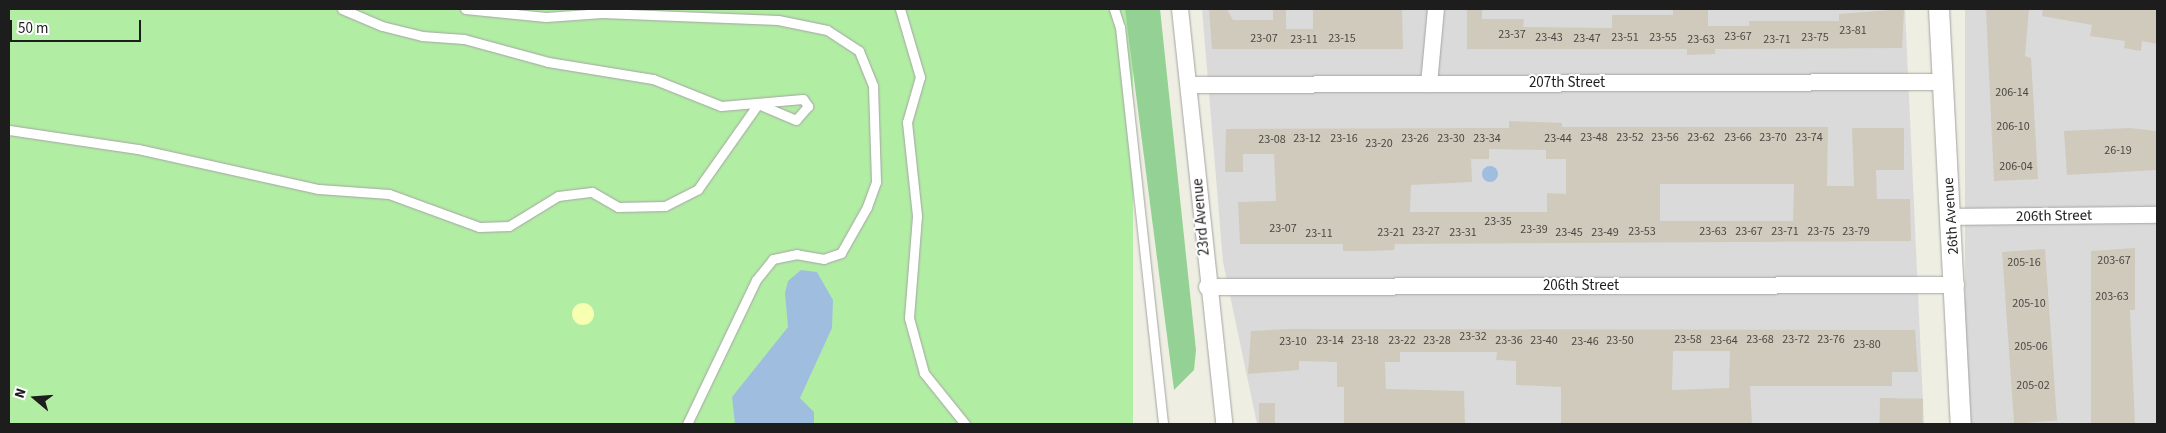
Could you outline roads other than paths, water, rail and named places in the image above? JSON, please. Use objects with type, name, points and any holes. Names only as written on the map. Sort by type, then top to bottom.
[{"type":"street","name":"23rd Avenue","points":[[1180,9],[1190,85],[1207,287],[1224,424]]},
{"type":"street","points":[[1429,84],[1436,9]]},
{"type":"street","name":"26th Avenue","points":[[1939,9],[1956,285],[1961,424]]},
{"type":"street","name":"207th Street","points":[[1190,85],[1944,82]]},
{"type":"street","name":"206th Street","points":[[1951,217],[2157,214]]},
{"type":"street","name":"206th Street","points":[[1207,287],[1956,285]]},
{"type":"lane","points":[[342,9],[382,26],[422,36],[464,39],[548,62],[653,79],[721,106],[803,99],[808,106],[796,120],[758,104]]},
{"type":"lane","points":[[465,9],[546,17],[602,13],[778,20],[826,30],[859,51],[873,86],[876,182],[867,207],[841,253],[824,259],[797,254],[773,259],[756,280],[687,424]]},
{"type":"lane","points":[[900,9],[920,77],[907,122],[917,216],[909,318],[924,373],[965,424]]},
{"type":"lane","points":[[1114,9],[1120,27],[1163,424]]},
{"type":"lane","points":[[9,130],[138,149],[319,189],[389,194],[486,227],[509,226],[558,196],[592,192],[618,206],[665,206],[698,189],[758,104]]},
{"type":"water","points":[[1487,166],[1493,166],[1498,171],[1496,180],[1487,182],[1482,177],[1482,171]]},
{"type":"water","points":[[801,270],[817,272],[833,300],[832,328],[800,398],[814,412],[814,424],[735,424],[732,397],[788,327],[785,293],[788,281]]}]
